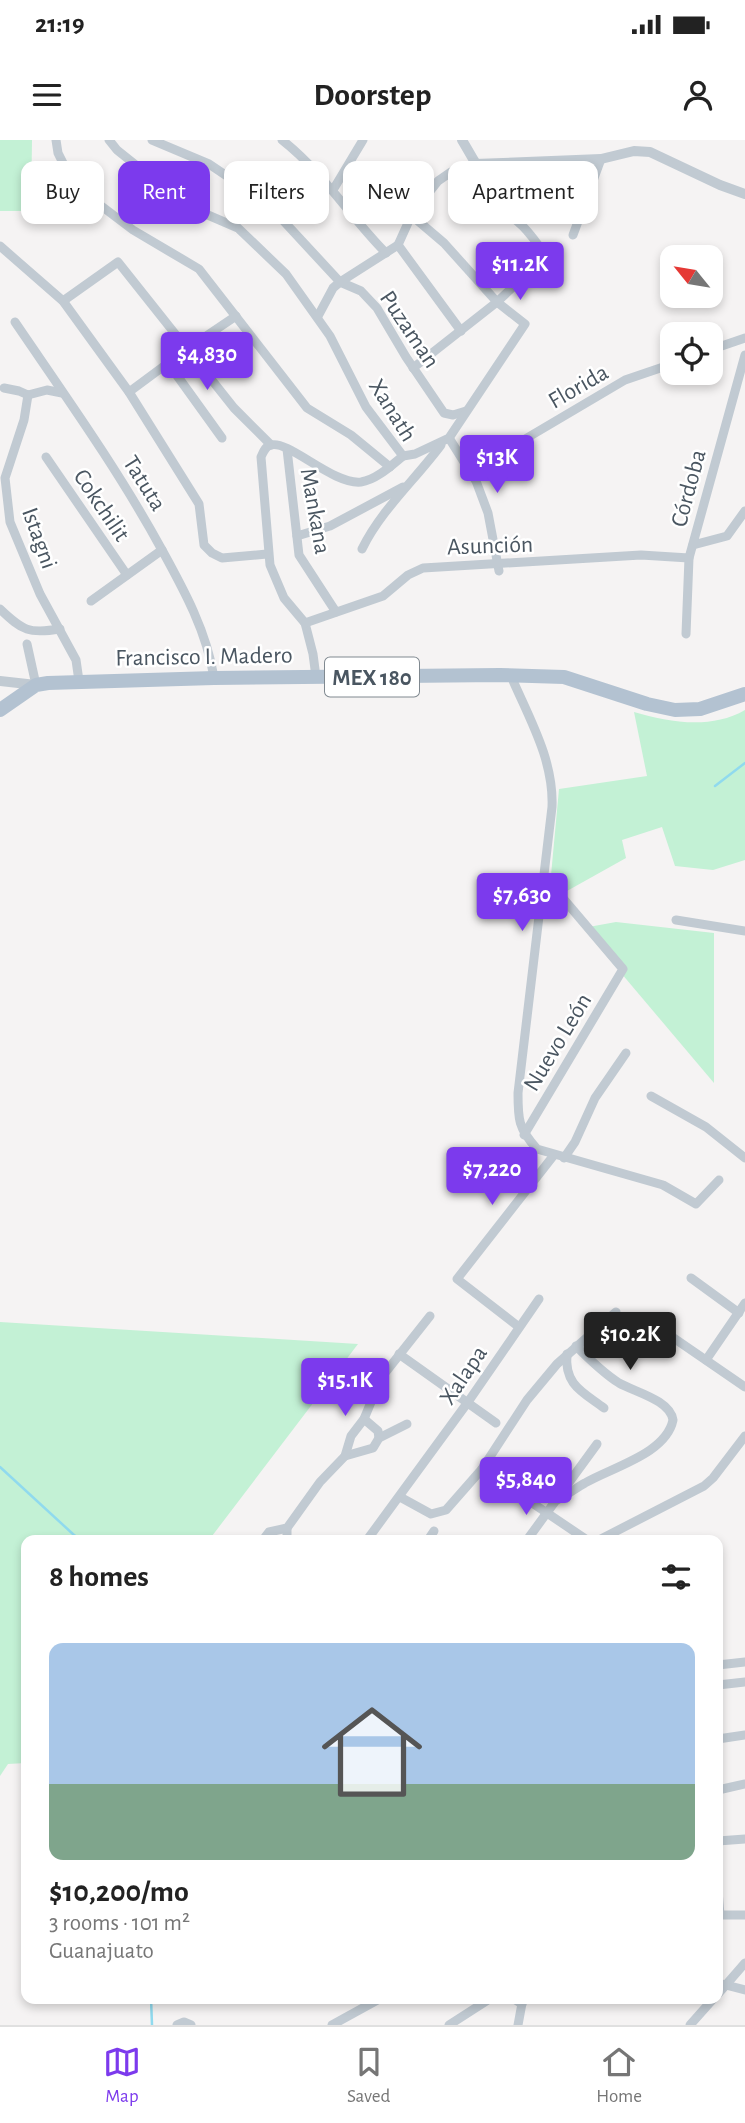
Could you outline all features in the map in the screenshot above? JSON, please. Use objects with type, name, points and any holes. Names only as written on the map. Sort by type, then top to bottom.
[{"type":"main road","name":"Francisco I. Madero","points":[[0,710],[36,685],[79,681],[214,678],[564,677],[647,704],[675,710],[701,709],[745,694]]},
{"type":"street","points":[[56,140],[58,153],[69,175],[133,230],[199,269],[307,408],[351,435],[390,467]]},
{"type":"street","name":"Xanath","points":[[109,140],[117,150],[187,206],[224,221]]},
{"type":"street","name":"Puzaman","points":[[152,140],[209,164],[224,174]]},
{"type":"street","points":[[282,140],[320,174],[360,227],[386,253]]},
{"type":"street","points":[[351,161],[363,140]]},
{"type":"street","points":[[464,141],[474,161]]},
{"type":"street","points":[[551,161],[601,159],[634,151],[650,152],[745,194]]},
{"type":"street","points":[[573,235],[601,159]]},
{"type":"street","points":[[333,190],[343,174]]},
{"type":"street","points":[[434,186],[448,176]]},
{"type":"street","name":"Xanath","points":[[230,224],[286,274],[318,316],[366,407],[403,456],[390,467],[362,482],[332,475],[287,449],[271,444]]},
{"type":"street","name":"Puzaman","points":[[286,224],[340,282],[360,291],[377,308],[443,412],[453,415],[466,411]]},
{"type":"street","points":[[318,316],[333,288],[398,245],[407,224]]},
{"type":"street","points":[[297,536],[330,526],[363,511],[420,474],[525,324],[497,302],[444,243],[422,224]]},
{"type":"street","points":[[520,224],[539,243],[556,271]]},
{"type":"street","points":[[398,245],[461,331]]},
{"type":"street","points":[[0,246],[61,299],[129,392],[199,504],[204,545],[212,554],[222,558],[267,554]]},
{"type":"street","points":[[413,368],[497,302],[546,256]]},
{"type":"street","points":[[61,299],[118,262],[234,408],[271,444],[261,457],[267,554],[284,598],[305,623],[316,677]]},
{"type":"street","points":[[129,392],[236,316]]},
{"type":"street","name":"Tatuta","points":[[15,322],[132,495],[185,591],[214,678]]},
{"type":"street","points":[[723,346],[745,338]]},
{"type":"street","name":"Córdoba","points":[[686,634],[689,558],[745,355]]},
{"type":"street","points":[[168,363],[222,438]]},
{"type":"street","name":"Florida","points":[[470,468],[515,445],[625,380],[660,368]]},
{"type":"street","points":[[4,388],[28,395],[47,390],[62,393]]},
{"type":"street","name":"Istagni","points":[[28,395],[24,420],[3,476],[10,522],[40,594],[76,660],[79,681]]},
{"type":"street","points":[[403,456],[445,441]]},
{"type":"street","points":[[445,441],[470,468],[488,513],[498,568]]},
{"type":"street","name":"Mankana","points":[[287,449],[299,555],[336,612]]},
{"type":"street","name":"Cokchilit","points":[[46,457],[127,575]]},
{"type":"street","points":[[362,549],[371,530],[412,480]]},
{"type":"street","points":[[693,545],[727,536],[745,511]]},
{"type":"street","points":[[91,601],[162,550]]},
{"type":"street","name":"Asunción","points":[[305,623],[383,596],[408,575],[423,568],[498,568],[641,555],[689,558]]},
{"type":"street","points":[[0,609],[26,631],[36,633],[60,629]]},
{"type":"street","points":[[0,681],[36,685],[27,644]]},
{"type":"street","points":[[511,676],[547,760],[553,787],[518,1093],[518,1120],[524,1135],[537,1149],[663,1185],[695,1204],[719,1180]]},
{"type":"street","name":"Nuevo León","points":[[524,1135],[623,970],[544,877]]},
{"type":"street","points":[[676,920],[745,931]]},
{"type":"street","points":[[519,1327],[457,1279],[559,1156],[575,1142],[594,1098],[626,1054]]},
{"type":"street","points":[[651,1097],[706,1128],[745,1158]]},
{"type":"street","points":[[691,1278],[738,1312]]},
{"type":"street","name":"Xalapa","points":[[371,1535],[539,1299]]},
{"type":"street","points":[[706,1360],[745,1303]]},
{"type":"street","points":[[400,1497],[431,1514],[446,1510],[482,1469],[527,1400],[567,1354],[616,1312]]},
{"type":"street","points":[[286,1535],[287,1528],[320,1482],[345,1456],[351,1436],[364,1419],[381,1378],[430,1315]]},
{"type":"street","points":[[662,1330],[745,1387]]},
{"type":"street","points":[[557,1500],[655,1446],[666,1436],[673,1420],[671,1411],[619,1382],[576,1346]]},
{"type":"street","points":[[399,1354],[496,1423]]},
{"type":"street","points":[[567,1354],[566,1371],[569,1378],[576,1387],[604,1408]]},
{"type":"street","points":[[364,1419],[378,1431],[379,1437]]},
{"type":"street","points":[[345,1456],[373,1448],[379,1437],[407,1424]]},
{"type":"street","points":[[609,1535],[704,1486],[745,1436]]},
{"type":"street","points":[[531,1535],[597,1444]]},
{"type":"street","points":[[482,1469],[580,1535]]},
{"type":"street","points":[[267,1535],[269,1532],[287,1528]]},
{"type":"street","points":[[431,1535],[434,1531]]},
{"type":"street","points":[[723,1664],[745,1662]]},
{"type":"street","points":[[723,1684],[745,1682]]},
{"type":"street","points":[[723,1738],[745,1735]]},
{"type":"street","points":[[723,1789],[745,1784]]},
{"type":"street","points":[[723,1841],[745,1839]]},
{"type":"street","points":[[723,1915],[745,1915]]},
{"type":"street","points":[[723,1983],[745,1963]]},
{"type":"street","points":[[723,1984],[745,1990]]},
{"type":"street","points":[[332,2025],[370,2004]]},
{"type":"street","points":[[449,2025],[482,2004]]},
{"type":"street","points":[[518,2025],[522,2004]]},
{"type":"street","points":[[690,2025],[709,2004]]},
{"type":"street","points":[[177,2025],[184,2022],[191,2025]]},
{"type":"green space","points":[[0,140],[32,140],[32,161],[21,161],[21,211],[0,211]]},
{"type":"green space","points":[[745,710],[745,860],[713,870],[675,866],[662,827],[622,840],[626,858],[558,896],[550,886],[559,789],[647,776],[634,712],[675,721],[704,722],[732,716]]},
{"type":"green space","points":[[616,922],[714,933],[714,1083],[583,928]]},
{"type":"green space","points":[[0,1322],[358,1344],[213,1535],[21,1535],[21,1763],[8,1764],[0,1776]]},
{"type":"waterway","points":[[715,786],[745,763]]},
{"type":"waterway","points":[[0,1467],[74,1535]]},
{"type":"waterway","points":[[151,2004],[152,2025]]}]
